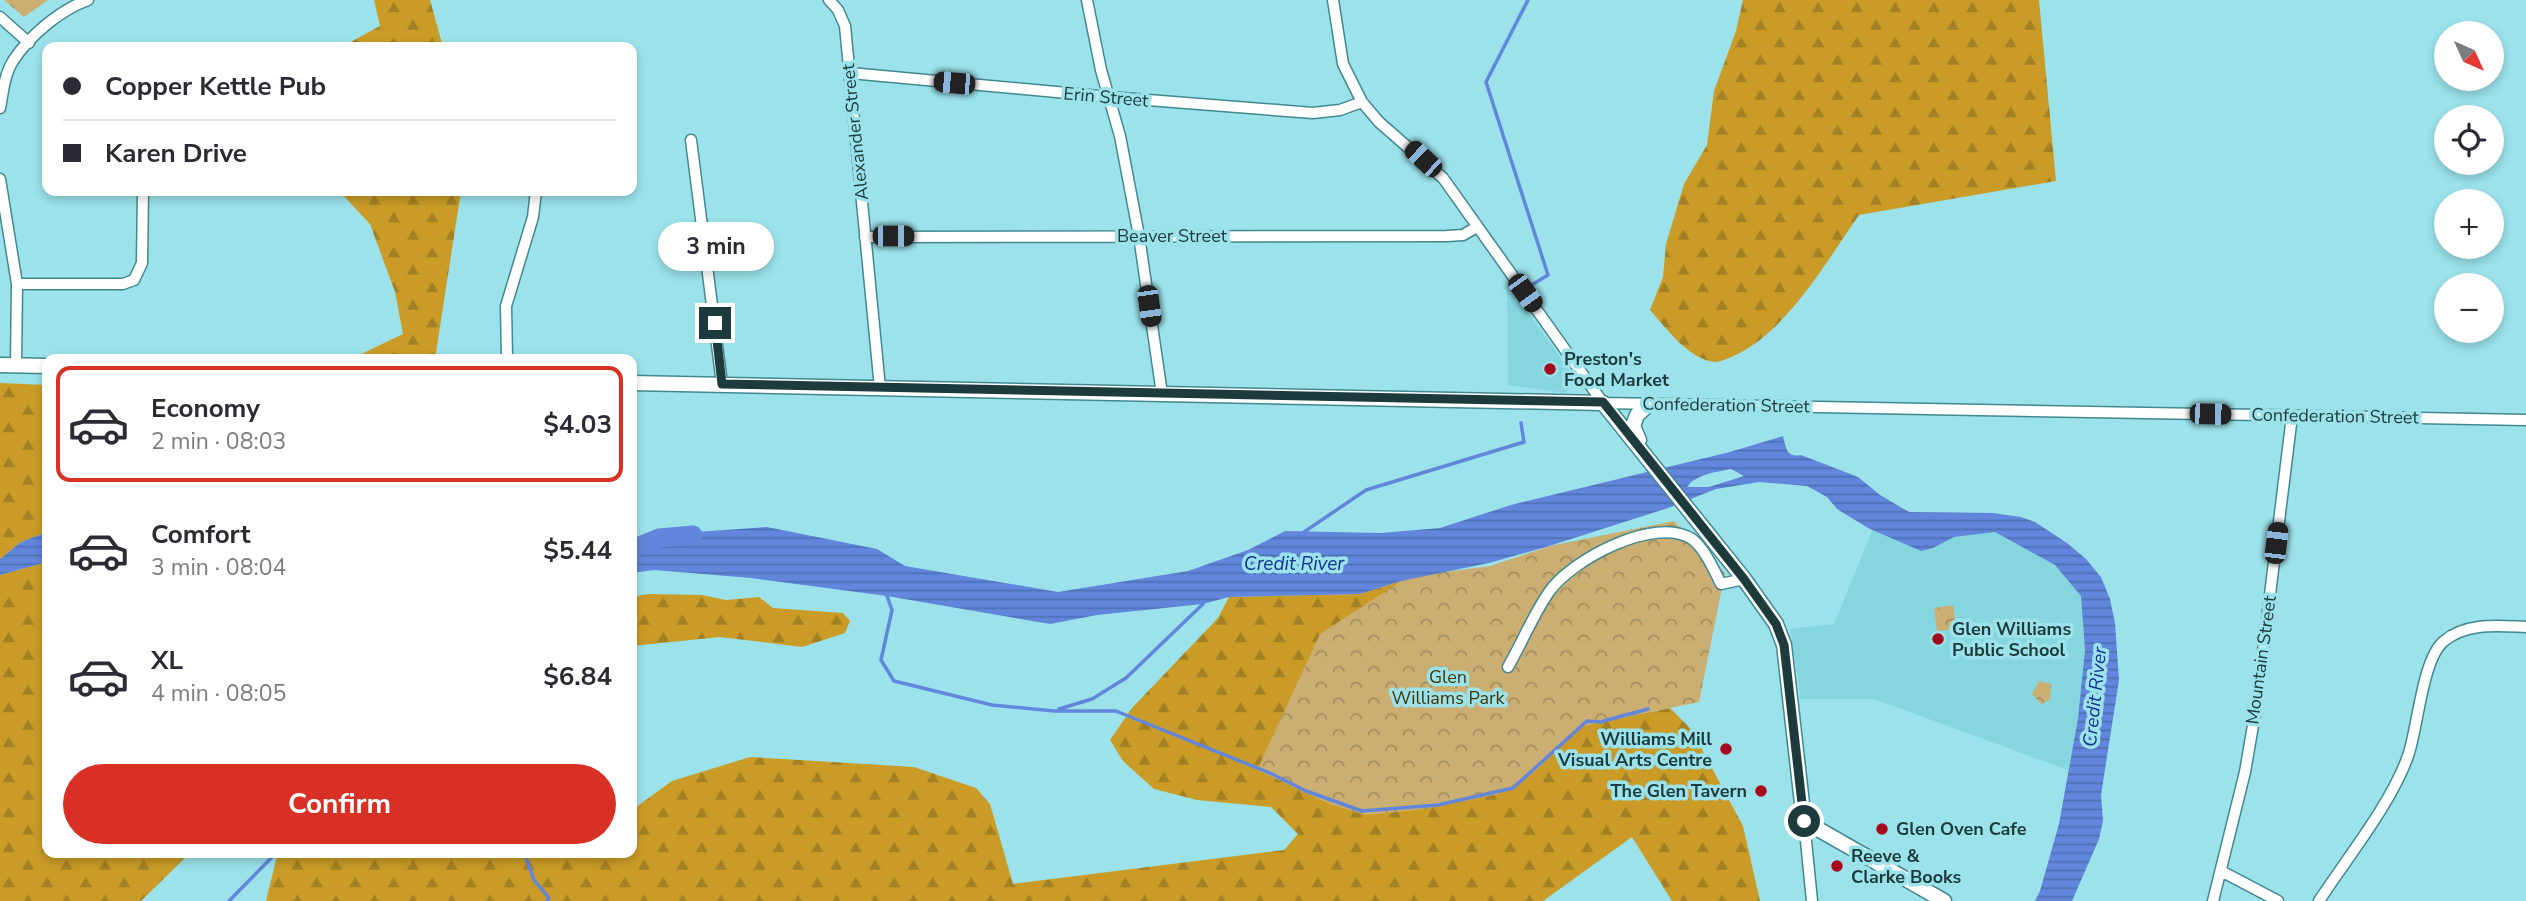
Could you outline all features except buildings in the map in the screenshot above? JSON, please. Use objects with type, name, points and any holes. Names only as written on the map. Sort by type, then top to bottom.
[{"type":"main road","points":[[0,365],[42,366]]},
{"type":"main road","name":"Confederation Street","points":[[637,383],[1603,402]]},
{"type":"main road","points":[[1603,402],[1744,579],[1776,624],[1784,645],[1804,821],[1944,901]]},
{"type":"main road","points":[[1649,404],[1637,415],[1633,426],[1649,460]]},
{"type":"street","points":[[0,108],[12,62],[57,17],[88,0]]},
{"type":"street","points":[[1087,0],[1101,70],[1120,136],[1139,236],[1163,394]]},
{"type":"street","points":[[1333,0],[1343,64],[1362,102],[1443,178],[1603,402]]},
{"type":"street","name":"Alexander Street","points":[[831,2],[845,26],[880,388]]},
{"type":"street","points":[[0,17],[29,43]]},
{"type":"street","name":"Erin Street","points":[[849,73],[1313,113],[1340,110],[1362,102]]},
{"type":"street","points":[[691,140],[722,384]]},
{"type":"street","points":[[0,179],[17,284],[16,365]]},
{"type":"street","points":[[17,284],[123,284],[134,281],[142,263],[142,196]]},
{"type":"street","points":[[507,354],[506,306],[533,217],[535,196]]},
{"type":"street","name":"Beaver Street","points":[[865,237],[1447,236],[1463,235],[1477,227]]},
{"type":"street","name":"Confederation Street","points":[[1603,402],[2526,419]]},
{"type":"street","name":"Mountain Street","points":[[2213,901],[2245,772],[2256,708],[2292,416]]},
{"type":"street","points":[[1508,667],[1550,592],[1568,571],[1622,541],[1658,532],[1672,532],[1692,540],[1706,556],[1721,584],[1744,579]]},
{"type":"street","points":[[2319,901],[2397,783],[2409,754],[2429,666],[2443,641],[2467,629],[2487,625],[2526,627]]},
{"type":"street","points":[[1804,821],[1812,901]]},
{"type":"street","points":[[2221,871],[2278,901]]},
{"type":"shaded area","points":[[1507,284],[1576,379],[1566,393],[1508,385]]},
{"type":"shaded area","name":"Glen Williams Public School","points":[[1873,529],[1921,551],[1954,537],[1995,532],[2045,558],[2062,571],[2081,596],[2085,650],[2078,718],[2068,770],[1874,699],[1801,699],[1790,629],[1834,624]]},
{"type":"green space","points":[[4,0],[48,0],[24,17]]},
{"type":"green space","points":[[374,0],[430,0],[442,42],[351,42],[380,26]]},
{"type":"green space","points":[[1743,0],[2039,0],[2056,181],[1859,215],[1801,298],[1784,317],[1766,335],[1746,349],[1716,362],[1706,360],[1688,350],[1650,310],[1663,277],[1666,244],[1684,184],[1707,145],[1714,91],[1736,31]]},
{"type":"green space","points":[[344,196],[460,196],[436,354],[361,354],[403,334],[395,292],[370,224]]},
{"type":"green space","points":[[0,383],[42,385],[42,534],[21,542],[0,559]]},
{"type":"green space","name":"Glen Williams Park","points":[[1674,521],[1725,573],[1699,702],[1582,726],[1535,771],[1498,794],[1425,809],[1366,815],[1330,804],[1257,770],[1320,634],[1408,577],[1490,566],[1550,546]]},
{"type":"green space","points":[[42,563],[42,858],[185,858],[141,901],[0,901],[0,575]]},
{"type":"green space","points":[[1401,581],[1386,614],[1368,764],[1459,802],[1498,793],[1535,771],[1582,726],[1670,708],[1691,729],[1743,826],[1760,901],[1672,901],[1632,837],[1543,901],[266,901],[277,858],[637,858],[637,806],[672,781],[750,757],[914,767],[976,788],[990,804],[1013,884],[1284,850],[1298,834],[1271,807],[1197,800],[1154,789],[1123,761],[1110,740],[1132,708],[1218,618],[1229,597],[1360,594]]},
{"type":"green space","points":[[702,595],[726,600],[759,597],[773,608],[843,613],[850,621],[845,633],[802,647],[720,637],[637,645],[637,596]]},
{"type":"green space","points":[[1953,605],[1956,629],[1937,631],[1934,608]]},
{"type":"green space","points":[[2039,681],[2051,684],[2050,700],[2041,704],[2032,694]]},
{"type":"water","name":"Credit River","points":[[1783,436],[1786,448],[1792,455],[1801,455],[1858,477],[1880,495],[1909,512],[1993,513],[2021,517],[2035,522],[2067,543],[2086,559],[2101,577],[2110,599],[2115,623],[2119,680],[2101,795],[2103,821],[2099,839],[2072,901],[2035,901],[2059,824],[2078,718],[2085,650],[2081,596],[2055,565],[1995,532],[1954,537],[1921,551],[1868,528],[1837,509],[1827,497],[1807,486],[1759,482],[1716,489],[1668,508],[1546,547],[1489,563],[1401,581],[1360,594],[1229,597],[1203,604],[1097,615],[1050,624],[887,596],[751,578],[654,570],[637,572],[637,546],[682,533],[767,527],[877,549],[905,566],[1058,592],[1188,571],[1248,550],[1285,531],[1381,533],[1440,528],[1511,505],[1730,452]],"holes":[[[1731,469],[1744,476],[1709,487],[1687,487],[1701,476]]]},
{"type":"water","points":[[42,534],[42,563],[0,575],[0,559],[21,542]]},
{"type":"waterway","points":[[1528,0],[1486,82],[1548,275],[1530,286]]},
{"type":"waterway","points":[[1304,532],[1366,490],[1524,442],[1521,423]]},
{"type":"waterway","name":"Credit River","points":[[637,547],[659,538],[693,535]]},
{"type":"waterway","points":[[887,596],[892,610],[881,660],[894,681],[992,705],[1054,711],[1116,711],[1272,774],[1306,791],[1362,811],[1438,805],[1513,788],[1587,721],[1600,722],[1648,709]]},
{"type":"waterway","points":[[1059,709],[1092,699],[1126,678],[1203,604]]},
{"type":"waterway","points":[[229,901],[271,858]]},
{"type":"waterway","points":[[526,858],[534,880],[549,898],[547,901]]},
{"type":"place","name":"Preston's Food Market","points":[[1550,369]]},
{"type":"place","name":"Glen Williams Public School","points":[[1938,639]]},
{"type":"place","name":"Williams Mill Visual Arts Centre","points":[[1726,749]]},
{"type":"place","name":"The Glen Tavern","points":[[1761,791]]},
{"type":"place","name":"Glen Oven Cafe","points":[[1882,829]]},
{"type":"place","name":"Reeve & Clarke Books","points":[[1837,866]]},
{"type":"route","points":[[715,323],[722,384],[1603,402],[1744,579],[1776,624],[1784,645],[1804,821]]}]
